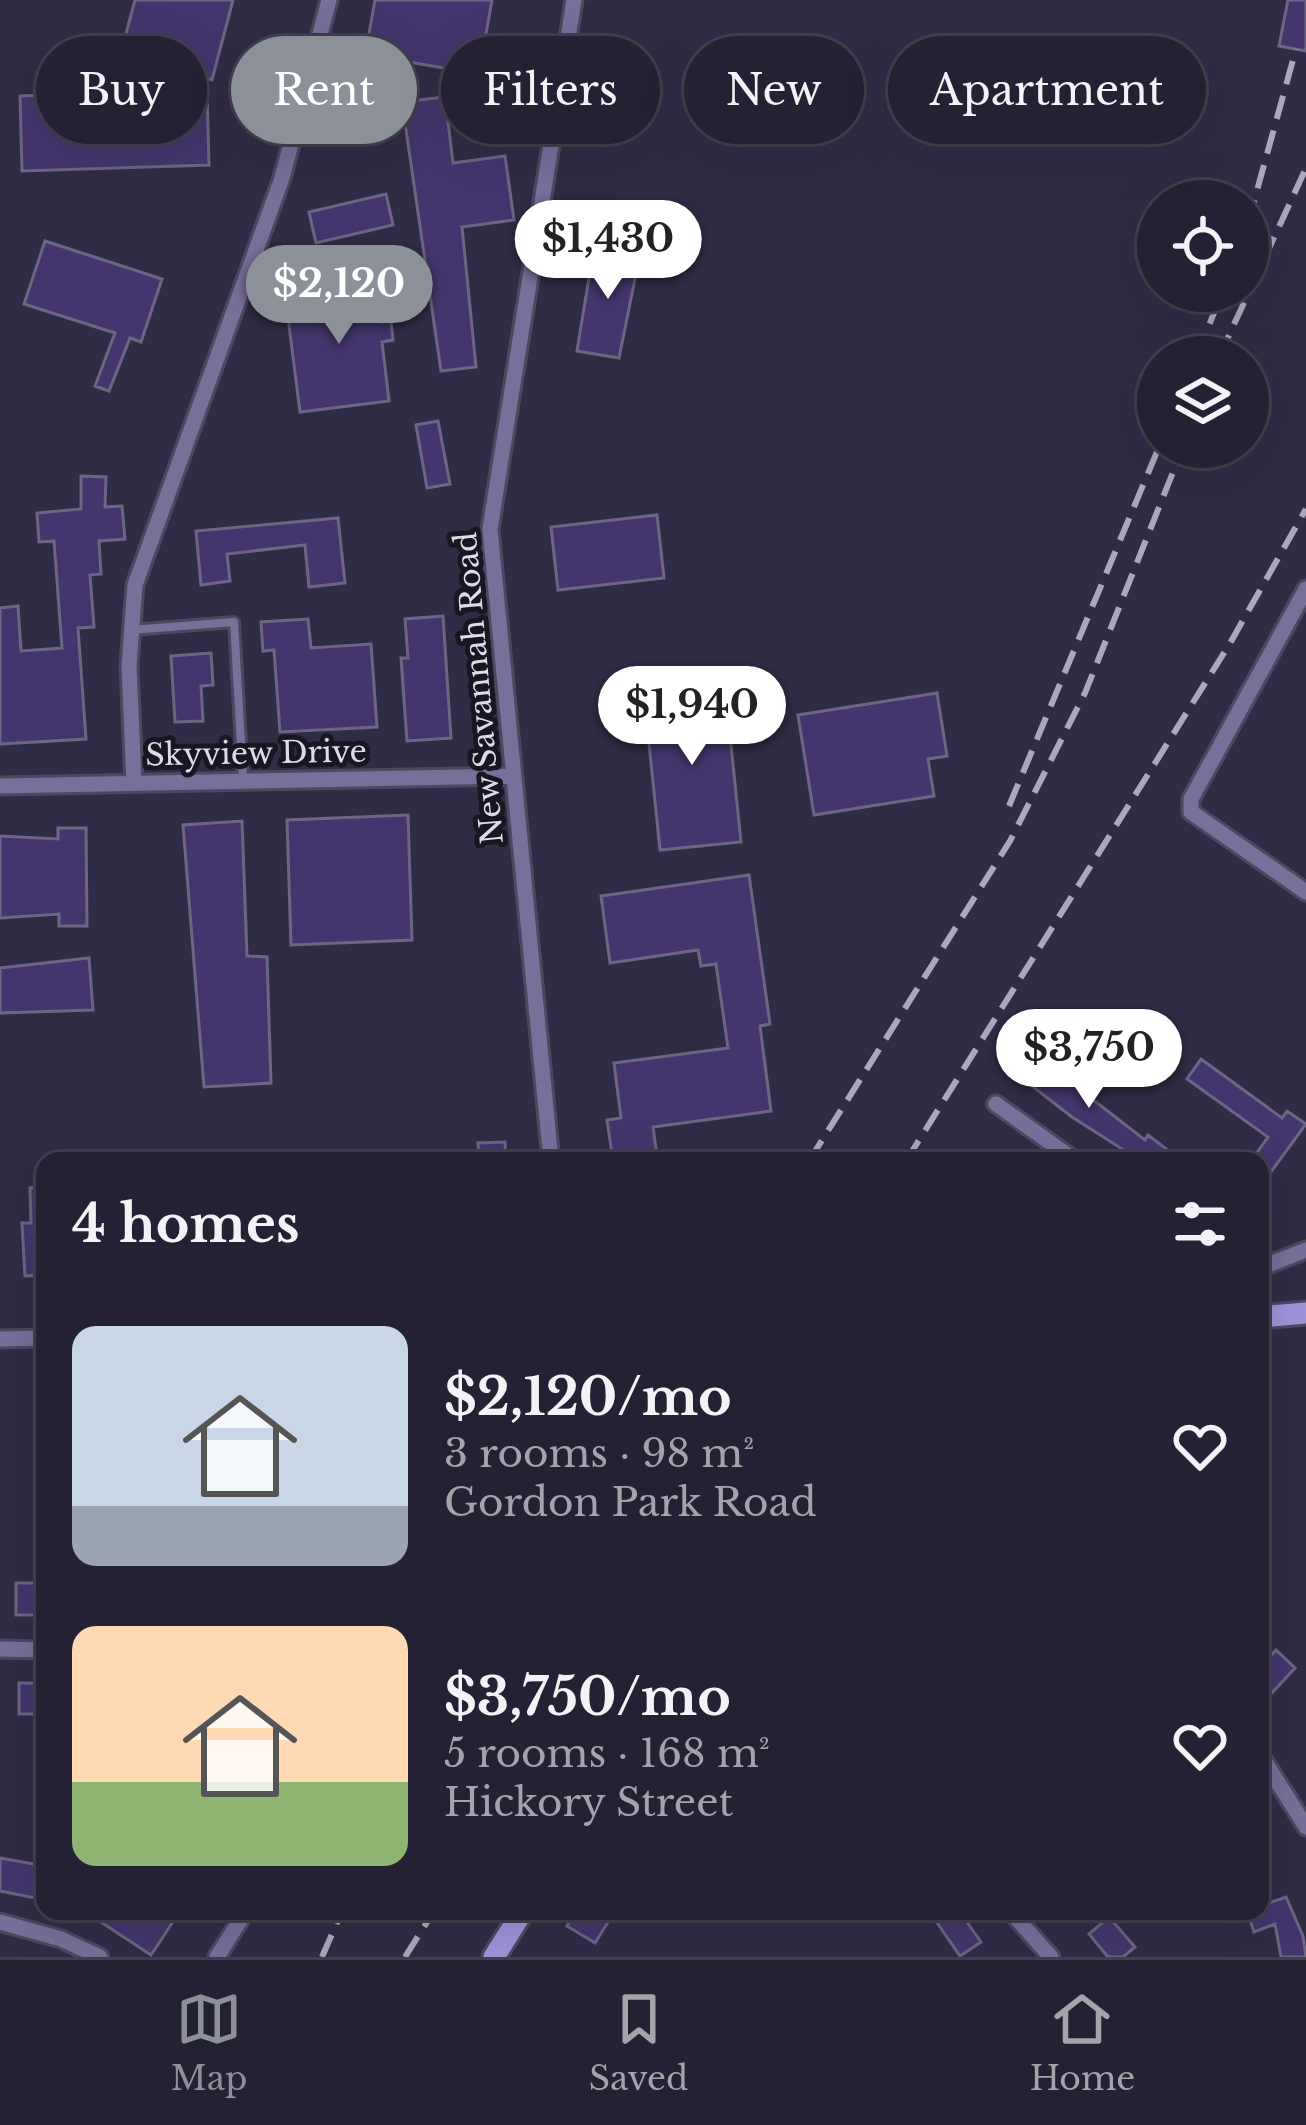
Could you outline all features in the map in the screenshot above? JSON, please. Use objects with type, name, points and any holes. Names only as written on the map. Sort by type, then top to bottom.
[{"type":"main road","points":[[1269,1316],[1306,1313]]},
{"type":"main road","points":[[494,1957],[517,1920]]},
{"type":"street","points":[[134,782],[129,630],[143,558],[303,114],[329,0]]},
{"type":"street","name":"New Savannah Road","points":[[550,1152],[490,529],[574,0]]},
{"type":"street","points":[[1306,589],[1193,791],[1191,812],[1306,892]]},
{"type":"street","name":"Skyview Drive","points":[[0,785],[512,776]]},
{"type":"street","points":[[996,1103],[1064,1152]]},
{"type":"street","points":[[1269,1265],[1306,1250]]},
{"type":"street","points":[[0,1339],[36,1338]]},
{"type":"street","points":[[0,1649],[36,1650]]},
{"type":"street","points":[[1269,1768],[1306,1827]]},
{"type":"street","points":[[217,1957],[240,1920]]},
{"type":"street","points":[[1018,1920],[1051,1957]]},
{"type":"street","points":[[0,1922],[61,1939],[100,1957]]},
{"type":"lane","points":[[129,630],[234,622],[243,781]]},
{"type":"building","points":[[135,0],[233,0],[212,80],[207,79],[207,36],[125,36]]},
{"type":"building","points":[[375,0],[492,0],[486,36],[441,36],[441,68],[417,63],[417,36],[369,36]]},
{"type":"building","points":[[1288,0],[1306,0],[1306,51],[1279,46]]},
{"type":"building","points":[[207,90],[209,165],[22,171],[20,96],[36,95],[36,144],[207,144]]},
{"type":"building","points":[[441,97],[441,144],[451,144],[453,163],[505,156],[514,220],[462,227],[476,367],[441,371],[408,144],[417,144],[417,100]]},
{"type":"building","points":[[386,194],[393,225],[316,243],[309,212]]},
{"type":"building","points":[[45,241],[162,279],[141,342],[130,338],[109,391],[95,386],[115,333],[24,304]]},
{"type":"building","points":[[594,247],[640,254],[619,358],[577,351]]},
{"type":"building","points":[[377,283],[382,322],[391,321],[393,340],[382,342],[389,401],[300,412],[285,294]]},
{"type":"building","points":[[438,421],[450,484],[427,488],[416,425]]},
{"type":"building","points":[[81,476],[106,477],[105,507],[122,506],[125,539],[99,541],[101,574],[90,575],[94,627],[78,628],[86,739],[0,744],[0,608],[18,606],[21,651],[62,648],[54,541],[39,542],[37,513],[81,509]]},
{"type":"building","points":[[657,515],[664,578],[558,590],[551,527]]},
{"type":"building","points":[[338,518],[345,583],[309,587],[305,545],[227,554],[230,581],[201,585],[196,531]]},
{"type":"building","points":[[443,616],[451,738],[407,741],[401,658],[408,658],[405,619]]},
{"type":"building","points":[[308,619],[311,648],[371,644],[377,727],[280,732],[274,650],[263,651],[261,622]]},
{"type":"building","points":[[211,653],[213,685],[201,686],[203,721],[175,722],[171,656]]},
{"type":"building","points":[[725,687],[741,842],[660,850],[644,695]]},
{"type":"building","points":[[937,693],[947,756],[928,759],[934,796],[814,815],[798,715]]},
{"type":"building","points":[[408,815],[412,940],[291,945],[287,820]]},
{"type":"building","points":[[242,821],[247,956],[267,957],[271,1083],[204,1087],[183,825]]},
{"type":"building","points":[[58,828],[86,828],[87,926],[59,926],[59,914],[0,918],[0,836],[58,839]]},
{"type":"building","points":[[749,875],[770,1024],[760,1026],[771,1111],[653,1127],[656,1152],[612,1152],[607,1120],[621,1118],[614,1063],[728,1048],[716,964],[701,966],[698,950],[610,963],[601,896]]},
{"type":"building","points":[[89,958],[93,1010],[0,1013],[0,968]]},
{"type":"building","points":[[1030,1051],[1145,1140],[1148,1135],[1170,1152],[1127,1152],[1014,1072]]},
{"type":"building","points":[[1201,1059],[1282,1118],[1287,1111],[1306,1124],[1269,1175],[1269,1152],[1257,1152],[1268,1137],[1187,1079]]},
{"type":"building","points":[[505,1142],[506,1152],[478,1152],[478,1143]]},
{"type":"building","points":[[30,1188],[36,1188],[36,1275],[25,1276],[22,1223],[31,1223]]},
{"type":"building","points":[[16,1583],[36,1583],[36,1615],[16,1615]]},
{"type":"building","points":[[1276,1650],[1295,1668],[1269,1696],[1269,1658]]},
{"type":"building","points":[[19,1683],[36,1683],[36,1714],[19,1714]]},
{"type":"building","points":[[0,1858],[36,1864],[36,1898],[0,1891]]},
{"type":"building","points":[[1286,1897],[1303,1936],[1306,1957],[1281,1957],[1275,1924],[1254,1932],[1250,1920],[1269,1920],[1269,1903]]},
{"type":"building","points":[[98,1920],[174,1920],[151,1955]]},
{"type":"building","points":[[571,1920],[609,1920],[595,1943],[567,1926]]},
{"type":"building","points":[[935,1920],[965,1920],[981,1942],[960,1956]]},
{"type":"building","points":[[1112,1920],[1135,1947],[1123,1957],[1108,1957],[1089,1934]]},
{"type":"railway","points":[[1260,180],[1296,49]]},
{"type":"railway","points":[[1229,336],[1306,168]]},
{"type":"railway","points":[[1205,336],[1214,312]]},
{"type":"railway","points":[[1009,806],[1150,468]]},
{"type":"railway","points":[[815,1152],[1010,841],[1085,693],[1175,468]]},
{"type":"railway","points":[[912,1152],[1229,645],[1306,509]]},
{"type":"railway","points":[[322,1957],[338,1920]]},
{"type":"railway","points":[[405,1957],[428,1920]]}]
